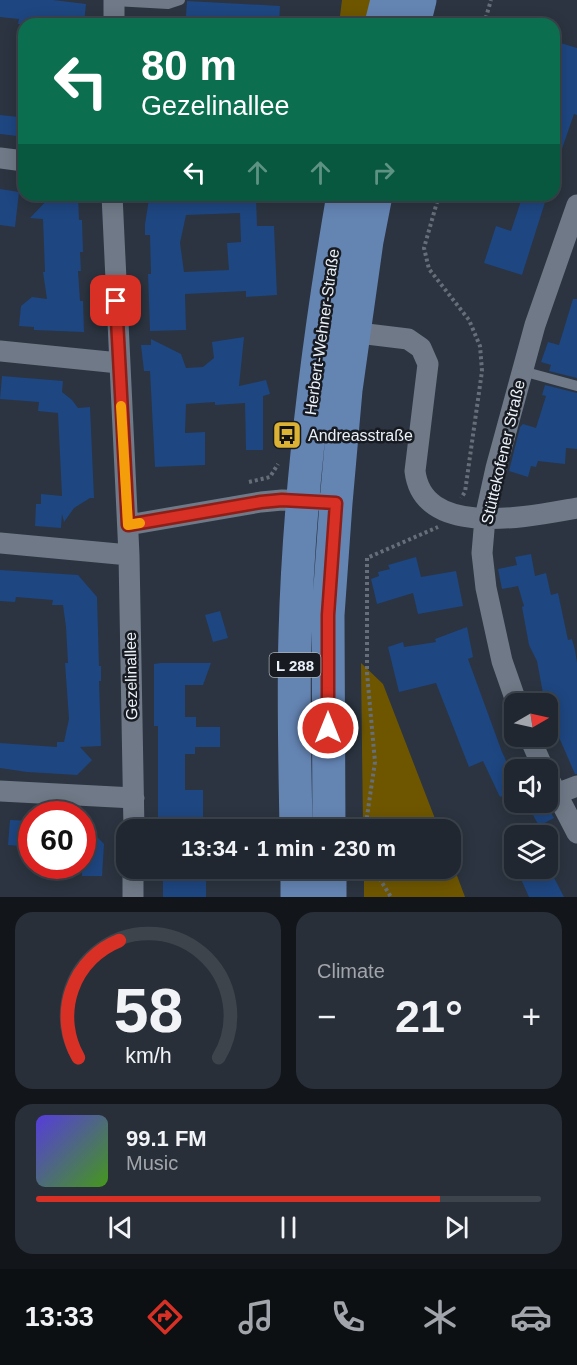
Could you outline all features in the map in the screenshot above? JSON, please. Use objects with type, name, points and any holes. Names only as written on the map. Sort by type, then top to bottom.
[{"type":"main road","points":[[382,18],[387,0]]},
{"type":"main road","points":[[416,18],[420,0]]},
{"type":"main road","name":"Herbert-Wehner-Straße","points":[[296,819],[295,634],[302,500],[321,328],[343,201]]},
{"type":"main road","name":"Herbert-Wehner-Straße","points":[[329,819],[328,615],[336,503],[354,332],[375,201]]},
{"type":"main road","points":[[297,879],[297,897]]},
{"type":"main road","points":[[330,879],[330,897]]},
{"type":"street","points":[[114,1],[114,18]]},
{"type":"street","points":[[0,158],[18,160]]},
{"type":"street","name":"Gezelinallee","points":[[112,201],[128,525],[134,819]]},
{"type":"street","name":"Stüttekofener Straße","points":[[513,693],[502,661],[486,588],[482,553],[485,518],[522,371],[548,287],[575,218]]},
{"type":"street","points":[[321,328],[408,339],[416,343],[426,356],[428,373],[416,462],[416,478],[421,492],[429,501],[451,515],[466,518],[521,516],[577,508]]},
{"type":"street","points":[[0,351],[119,363]]},
{"type":"street","points":[[128,525],[261,502],[302,500],[336,503]]},
{"type":"street","points":[[0,543],[129,555]]},
{"type":"street","points":[[558,785],[577,786]]},
{"type":"street","points":[[0,791],[134,798]]},
{"type":"street","points":[[558,797],[577,833]]},
{"type":"street","points":[[133,879],[133,897]]},
{"type":"lane","points":[[114,1],[168,4],[180,0]]},
{"type":"lane","points":[[522,371],[577,386]]},
{"type":"path","points":[[486,18],[490,0]]},
{"type":"path","points":[[367,819],[375,762],[367,673],[367,558],[434,530],[451,515],[465,492],[482,371],[480,346],[469,320],[429,269],[424,248],[437,201]]},
{"type":"path","points":[[380,879],[391,897]]},
{"type":"shaded area","points":[[342,0],[371,0],[366,18],[340,18]]},
{"type":"shaded area","points":[[361,663],[383,684],[435,819],[363,819]]},
{"type":"shaded area","points":[[364,879],[458,879],[465,897],[364,897]]},
{"type":"building","points":[[0,0],[53,0],[86,4],[85,18],[0,17]]},
{"type":"building","points":[[187,1],[280,6],[279,18],[186,16]]},
{"type":"building","points":[[560,43],[577,48],[577,115],[574,114],[560,154]]},
{"type":"building","points":[[0,115],[18,117],[17,136],[0,134]]},
{"type":"building","points":[[0,189],[18,192],[15,227],[0,225]]},
{"type":"building","points":[[46,201],[78,201],[79,220],[82,220],[83,252],[80,252],[81,271],[78,271],[80,301],[83,301],[84,332],[34,330],[34,327],[19,326],[21,306],[32,297],[47,299],[43,272],[45,272],[43,219],[30,218]]},
{"type":"building","points":[[149,201],[256,201],[257,226],[274,226],[277,295],[246,297],[246,291],[185,294],[186,330],[150,331],[148,274],[151,274],[150,235],[145,235]],"holes":[[[240,213],[241,242],[227,243],[229,270],[184,272],[180,243],[186,215]]]},
{"type":"building","points":[[521,201],[545,201],[522,275],[484,263],[496,226],[511,231]]},
{"type":"building","points":[[573,299],[577,299],[577,378],[549,371],[551,365],[541,362],[548,342],[559,345]]},
{"type":"building","points":[[244,337],[239,386],[266,380],[270,394],[263,396],[263,450],[246,450],[245,403],[186,404],[185,433],[205,432],[205,465],[155,467],[150,371],[144,371],[141,345],[151,345],[151,339],[181,354],[186,368],[203,367],[214,358],[212,342]]},
{"type":"building","points":[[2,376],[63,381],[62,392],[78,408],[90,407],[94,498],[74,508],[64,522],[62,514],[61,528],[35,526],[36,504],[41,504],[41,494],[62,496],[58,413],[38,411],[39,402],[0,399]]},
{"type":"building","points":[[545,385],[577,393],[577,449],[566,448],[565,464],[538,461],[536,467],[531,466],[528,477],[509,471],[520,427],[523,424],[536,428],[546,396],[542,395]]},
{"type":"building","points":[[531,554],[535,576],[546,573],[551,595],[558,593],[568,640],[572,639],[577,663],[577,774],[558,735],[558,693],[543,693],[537,661],[529,645],[522,607],[524,606],[518,586],[502,589],[498,569],[517,565],[515,557]]},
{"type":"building","points":[[416,557],[421,577],[456,571],[463,606],[418,614],[413,593],[377,604],[371,579],[379,576],[378,572],[390,569],[388,565]]},
{"type":"building","points":[[0,570],[78,575],[97,597],[99,666],[101,666],[101,681],[99,681],[101,746],[80,747],[92,760],[77,775],[0,768],[0,743],[57,747],[57,742],[64,742],[69,719],[65,663],[68,663],[63,605],[52,605],[53,600],[16,597],[15,602],[0,601]]},
{"type":"building","points":[[220,611],[228,638],[213,642],[205,615]]},
{"type":"building","points":[[467,627],[473,657],[468,659],[505,759],[504,795],[500,797],[483,761],[469,767],[436,683],[399,692],[388,647],[403,642],[404,647],[436,642],[435,639]]},
{"type":"building","points":[[211,663],[203,685],[185,685],[185,717],[196,717],[196,727],[220,727],[220,747],[195,747],[195,754],[185,754],[185,790],[203,790],[203,819],[158,819],[158,726],[154,726],[154,664]]},
{"type":"building","points":[[532,813],[551,813],[554,818],[538,825]]},
{"type":"building","points":[[10,820],[18,820],[18,846],[8,845]]},
{"type":"building","points":[[96,836],[104,844],[102,876],[96,876]]},
{"type":"building","points":[[163,879],[206,879],[206,897],[163,897]]},
{"type":"building","points":[[521,879],[555,879],[564,897],[529,897]]},
{"type":"slow traffic","points":[[121,406],[128,525],[140,523]]},
{"type":"place","name":"Andreasstraße","points":[[287,435]]},
{"type":"route","points":[[116,301],[128,525],[261,502],[302,500],[336,503],[328,615],[328,728]]}]
